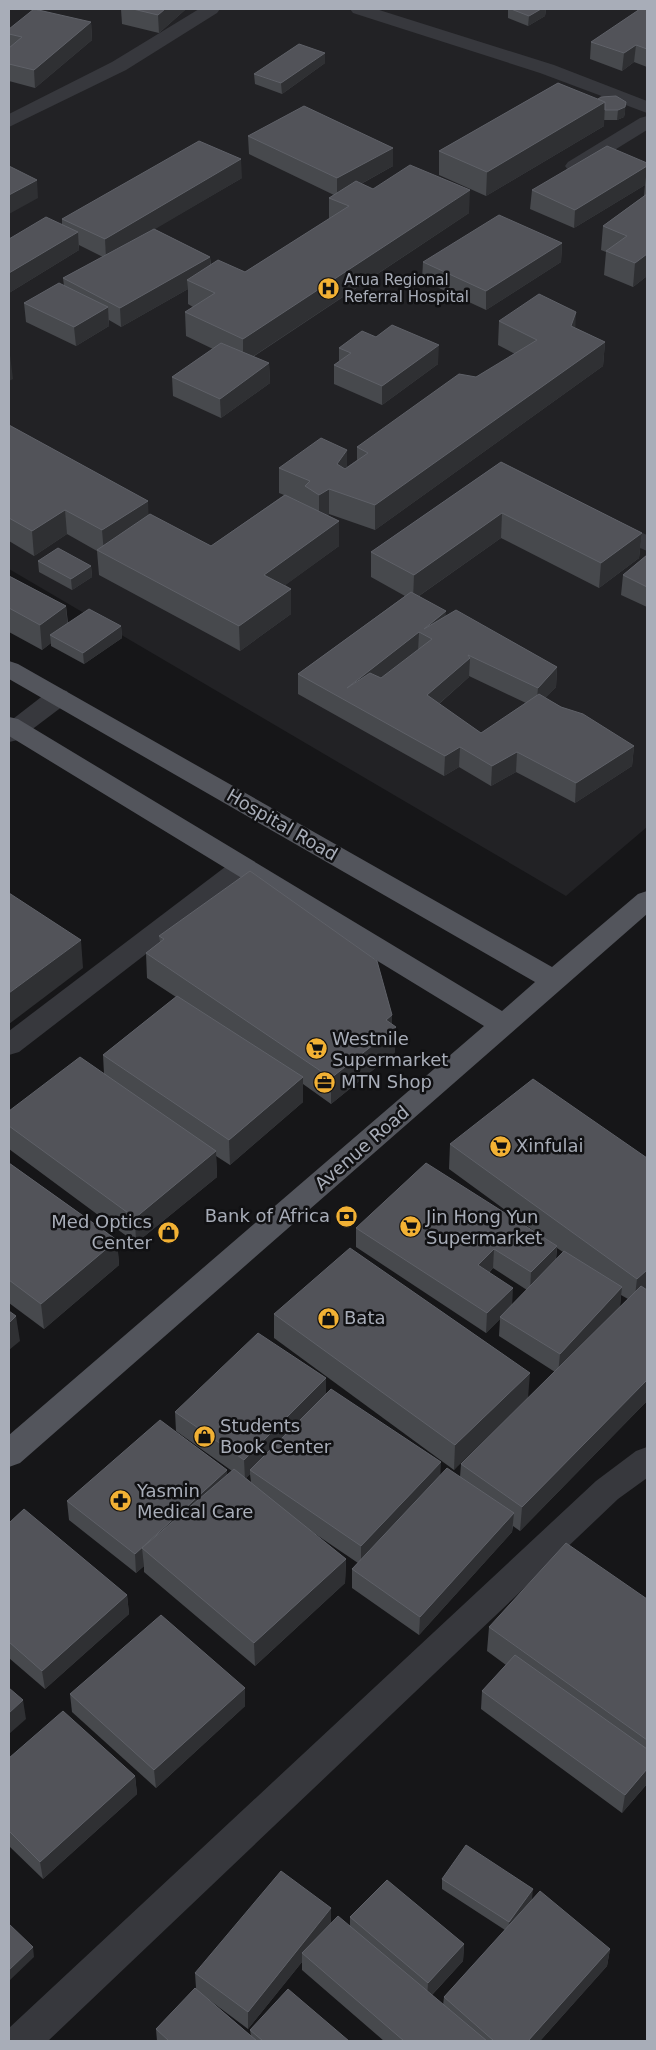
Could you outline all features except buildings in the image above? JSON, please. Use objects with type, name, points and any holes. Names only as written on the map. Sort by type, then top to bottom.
[{"type":"main road","name":"Hospital Road","points":[[9,669],[555,980]]},
{"type":"main road","points":[[11,729],[504,1025]]},
{"type":"main road","name":"Avenue Road","points":[[9,1454],[647,900]]},
{"type":"street","points":[[9,121],[119,66],[211,9]]},
{"type":"street","points":[[359,9],[547,69],[647,106]]},
{"type":"street","points":[[563,174],[647,122]]},
{"type":"street","points":[[586,514],[644,539]]},
{"type":"street","points":[[11,729],[58,697]]},
{"type":"street","points":[[9,1045],[242,867]]},
{"type":"street","points":[[22,2041],[608,1490],[647,1460]]},
{"type":"shaded area","name":"Arua Regional Referral Hospital","points":[[9,9],[647,9],[647,827],[566,896],[9,569]]},
{"type":"place","name":"Arua Regional Referral Hospital","points":[[328,289]]},
{"type":"place","name":"Westnile Supermarket","points":[[316,1049]]},
{"type":"place","name":"MTN Shop","points":[[325,1082]]},
{"type":"place","name":"Xinfulai","points":[[500,1146]]},
{"type":"place","name":"Bank of Africa","points":[[346,1216]]},
{"type":"place","name":"Jin Hong Yun Supermarket","points":[[410,1227]]},
{"type":"place","name":"Med Optics Center","points":[[168,1232]]},
{"type":"place","name":"Bata","points":[[328,1318]]},
{"type":"place","name":"Students Book Center","points":[[204,1436]]},
{"type":"place","name":"Yasmin Medical Care","points":[[121,1501]]}]
